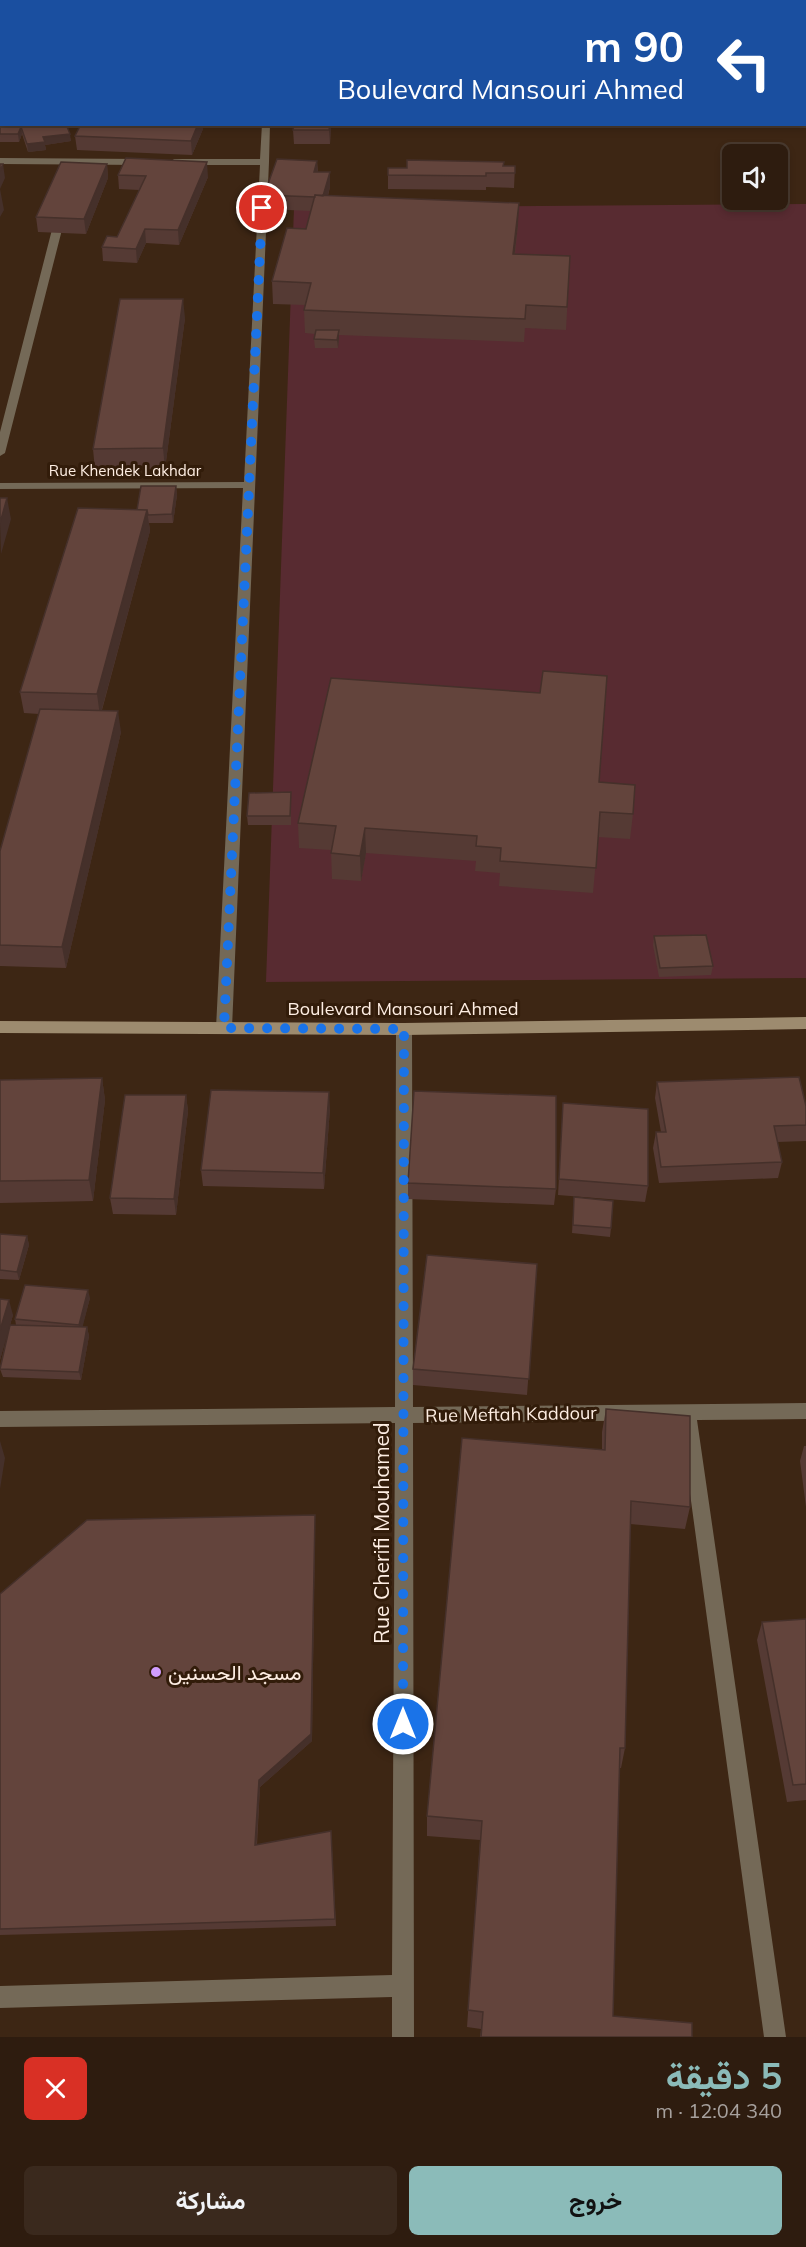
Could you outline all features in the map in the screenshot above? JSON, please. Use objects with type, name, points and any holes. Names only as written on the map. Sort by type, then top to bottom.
[{"type":"main road","name":"Boulevard Mansouri Ahmed","points":[[0,1027],[404,1029],[806,1023]]},
{"type":"street","points":[[224,1028],[266,126]]},
{"type":"street","points":[[0,161],[265,162]]},
{"type":"street","points":[[72,173],[75,161]]},
{"type":"street","points":[[0,453],[63,206]]},
{"type":"street","name":"Rue Khendek Lakhdar","points":[[0,486],[250,485]]},
{"type":"street","name":"Rue Cherifi Mouhamed","points":[[403,2037],[401,1986],[404,1029]]},
{"type":"street","name":"Rue Meftah Kaddour","points":[[0,1419],[806,1411]]},
{"type":"street","points":[[687,1412],[775,2037]]},
{"type":"street","points":[[0,1997],[401,1986]]},
{"type":"shaded area","points":[[788,204],[806,204],[806,978],[266,982],[294,208],[722,205],[722,210],[788,210]]},
{"type":"building","points":[[0,126],[67,126],[70,134],[43,137],[45,142],[27,144],[21,127],[18,134],[0,134]]},
{"type":"building","points":[[80,126],[197,126],[191,141],[75,136]]},
{"type":"building","points":[[294,126],[330,126],[329,130],[293,130]]},
{"type":"building","points":[[126,158],[207,162],[178,230],[145,229],[136,249],[102,247],[107,236],[117,237],[146,176],[118,175]]},
{"type":"building","points":[[277,159],[317,161],[314,172],[330,172],[323,196],[264,195]]},
{"type":"building","points":[[407,160],[504,162],[503,166],[515,166],[515,173],[486,173],[486,176],[388,175],[388,168],[407,168]]},
{"type":"building","points":[[61,162],[107,164],[84,219],[36,217]]},
{"type":"building","points":[[315,195],[519,203],[513,254],[570,256],[567,307],[526,305],[525,319],[304,310],[311,283],[272,281],[287,228],[306,229]]},
{"type":"building","points":[[120,299],[183,299],[163,448],[93,449]]},
{"type":"building","points":[[316,330],[339,330],[337,340],[314,339]]},
{"type":"building","points":[[141,486],[176,486],[172,514],[148,515],[147,510],[137,510]]},
{"type":"building","points":[[0,498],[7,498],[0,523]]},
{"type":"building","points":[[78,508],[147,510],[97,694],[20,692]]},
{"type":"building","points":[[543,671],[607,676],[599,782],[635,785],[633,814],[600,812],[596,868],[500,861],[501,848],[476,846],[477,836],[365,828],[360,856],[331,853],[336,826],[298,823],[331,678],[540,693]]},
{"type":"building","points":[[40,709],[118,711],[62,947],[0,945],[0,851]]},
{"type":"building","points":[[291,792],[290,816],[247,816],[249,793]]},
{"type":"building","points":[[706,935],[713,966],[660,968],[654,936]]},
{"type":"building","points":[[799,1077],[806,1106],[806,1125],[774,1126],[782,1162],[661,1167],[656,1132],[666,1132],[657,1082]]},
{"type":"building","points":[[102,1078],[89,1180],[0,1181],[0,1080]]},
{"type":"building","points":[[211,1090],[329,1092],[323,1173],[201,1170]]},
{"type":"building","points":[[414,1091],[556,1096],[556,1189],[408,1183]]},
{"type":"building","points":[[125,1095],[186,1095],[174,1199],[110,1198]]},
{"type":"building","points":[[563,1103],[648,1109],[648,1186],[559,1179]]},
{"type":"building","points":[[574,1197],[613,1201],[611,1228],[573,1225]]},
{"type":"building","points":[[0,1234],[27,1236],[17,1272],[0,1270]]},
{"type":"building","points":[[427,1255],[537,1264],[529,1379],[413,1369]]},
{"type":"building","points":[[25,1285],[88,1290],[79,1325],[15,1319]]},
{"type":"building","points":[[0,1299],[9,1300],[0,1330]]},
{"type":"building","points":[[10,1325],[87,1327],[79,1372],[0,1369]]},
{"type":"building","points":[[606,1409],[690,1416],[690,1507],[631,1501],[625,1748],[620,1748],[613,2016],[692,2023],[692,2037],[481,2037],[483,2012],[468,2010],[482,1821],[427,1816],[462,1438],[605,1450]]},
{"type":"building","name":"مسجد الحسنين","points":[[315,1515],[311,1734],[259,1780],[255,1845],[331,1831],[335,1919],[0,1929],[0,1594],[87,1520]]},
{"type":"building","points":[[806,1619],[806,1784],[793,1785],[762,1622]]},
{"type":"place","name":"مسجد الحسنين","points":[[156,1672]]},
{"type":"route","points":[[262,208],[224,1028],[404,1029],[403,1724]]}]
